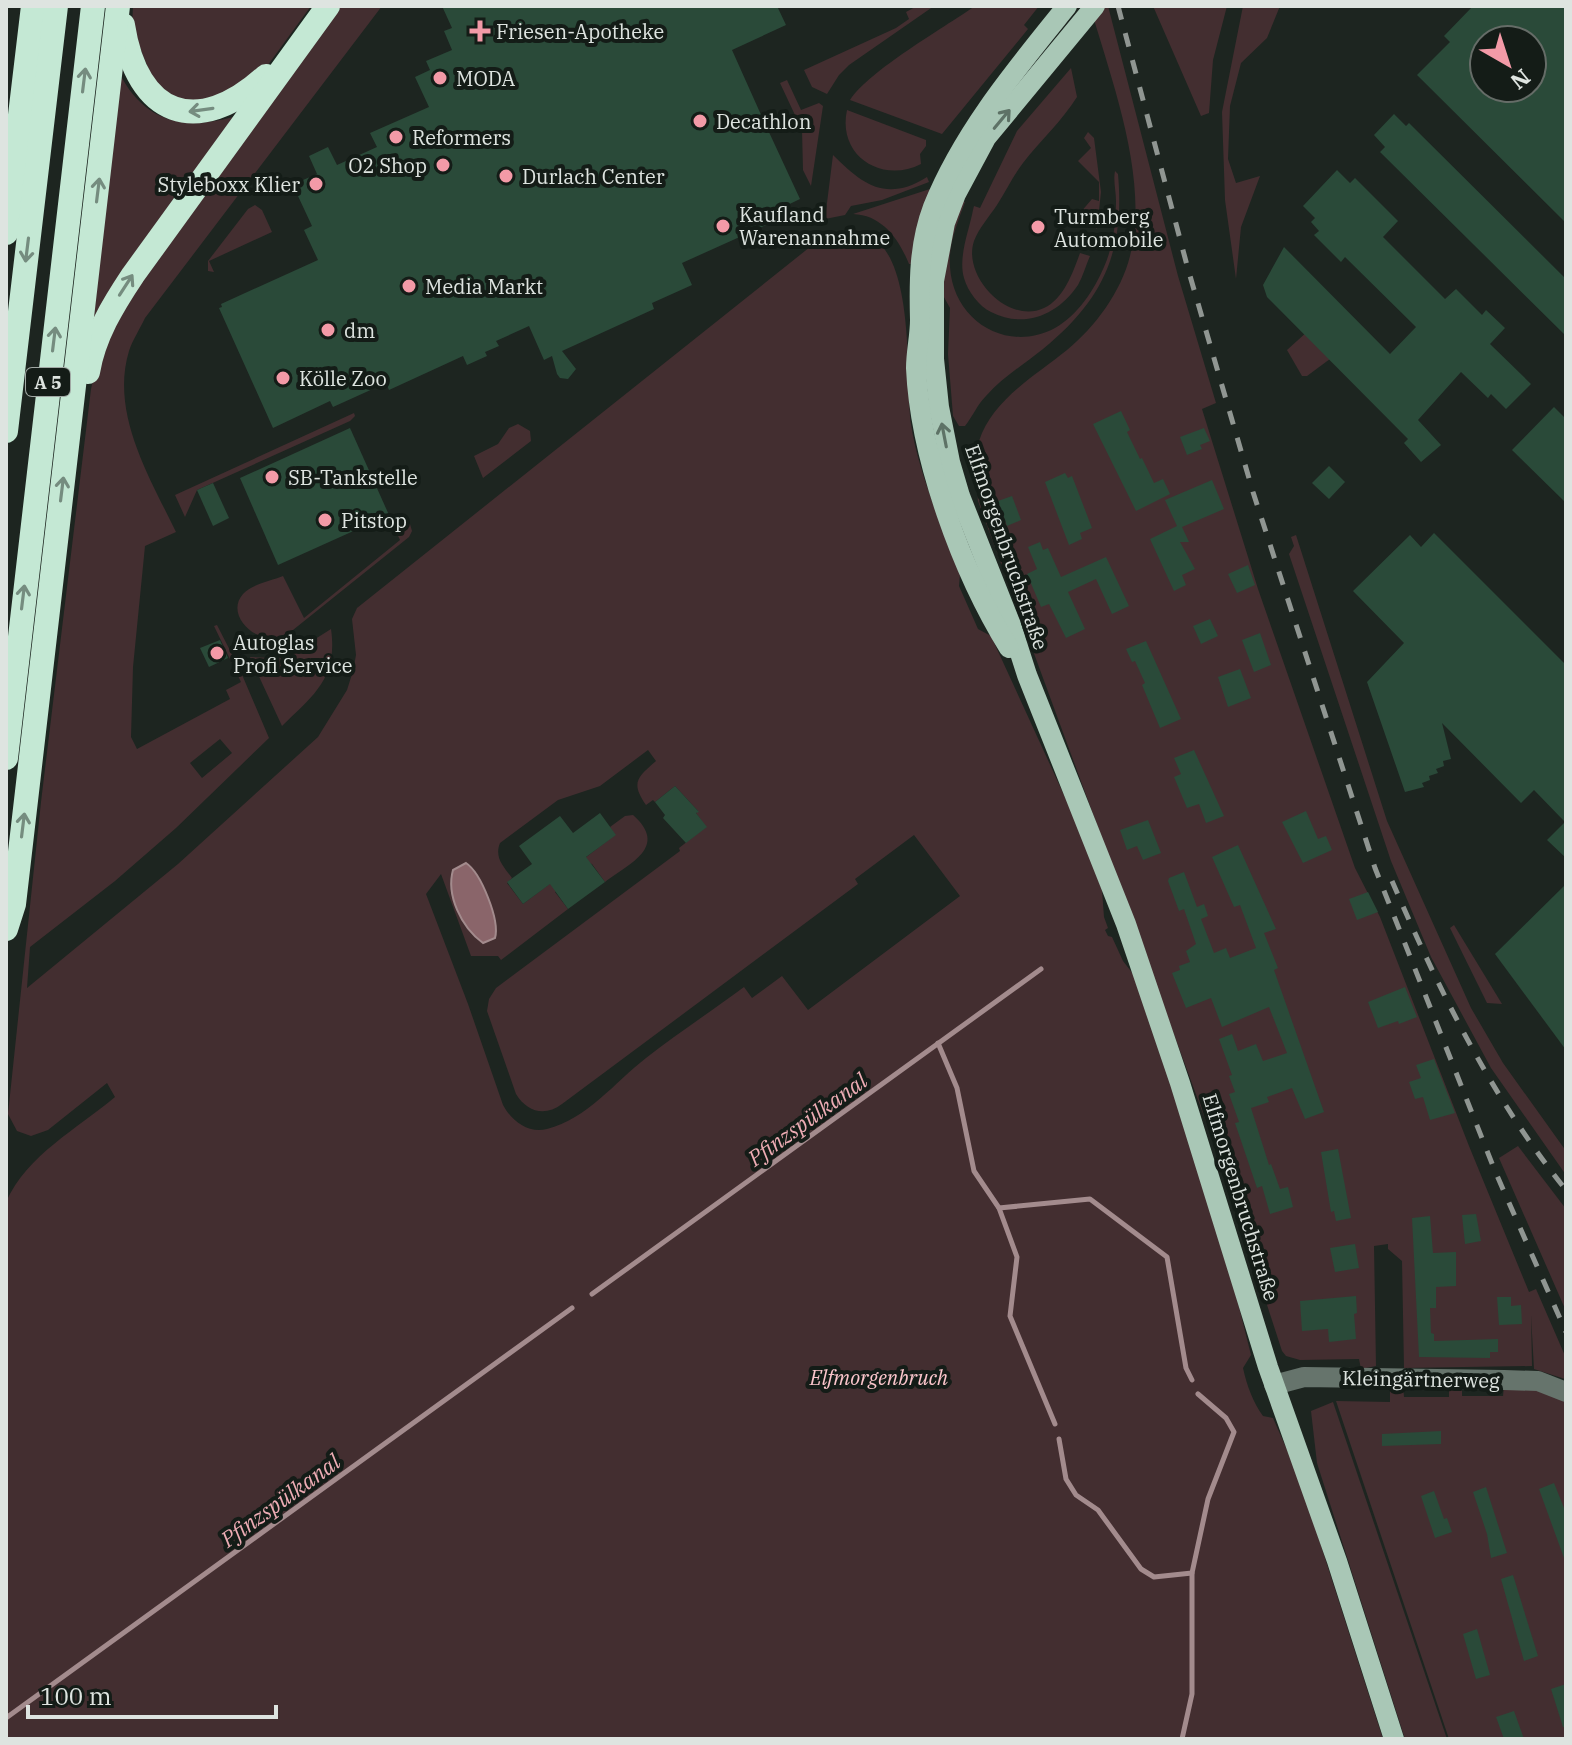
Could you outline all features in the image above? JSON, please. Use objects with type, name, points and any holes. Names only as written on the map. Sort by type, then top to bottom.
[{"type":"highway","points":[[6,233],[33,6]]},
{"type":"highway","name":"A 5","points":[[6,431],[56,6]]},
{"type":"highway","name":"A 5","points":[[6,758],[93,6]]},
{"type":"highway","points":[[119,6],[128,54],[141,83],[164,104],[190,112],[218,107],[251,90],[267,75],[318,6]]},
{"type":"highway","points":[[6,929],[14,904],[119,6]]},
{"type":"highway","points":[[68,434],[82,409],[90,359],[112,307],[328,6]]},
{"type":"highway","points":[[6,118],[23,87]]},
{"type":"main road","name":"Elfmorgenbruchstraße","points":[[1027,675],[997,627],[978,587],[936,479],[920,403],[916,366],[920,324],[919,287],[924,236],[933,208],[957,157],[1027,54],[1067,6]]},
{"type":"main road","name":"Elfmorgenbruchstraße","points":[[1095,6],[986,138],[965,174],[945,223],[934,281],[934,359],[939,407],[960,496],[1126,924],[1180,1083],[1274,1385],[1337,1561],[1394,1739]]},
{"type":"street","name":"Kleingärtnerweg","points":[[1274,1385],[1304,1377],[1538,1381],[1566,1392]]},
{"type":"green space","points":[[133,6],[311,6],[265,69],[242,86],[193,104],[156,88],[132,28]]},
{"type":"green space","name":"Elfmorgenbruch","points":[[336,6],[382,6],[145,318],[132,342],[124,374],[125,398],[136,444],[176,532],[145,546],[133,667],[131,737],[137,749],[230,699],[226,690],[241,682],[214,626],[217,625],[269,738],[176,828],[115,881],[30,947],[27,988],[178,864],[318,737],[347,690],[353,671],[356,655],[352,619],[357,608],[815,243],[850,232],[875,239],[891,260],[901,291],[914,443],[960,574],[959,586],[978,629],[991,636],[1075,819],[1102,890],[1108,928],[1105,930],[1137,979],[1223,1243],[1251,1355],[1243,1368],[1246,1381],[1263,1416],[1273,1418],[1299,1477],[1383,1739],[6,1739],[6,1202],[15,1185],[40,1157],[115,1097],[107,1083],[48,1130],[31,1136],[17,1131],[8,1114],[41,802],[91,389],[116,316]],"holes":[[[220,739],[232,753],[202,778],[190,763]],[[648,750],[656,761],[641,776],[637,785],[646,805],[653,800],[655,802],[675,786],[698,811],[696,813],[706,827],[679,848],[680,851],[496,988],[489,999],[487,1011],[516,1094],[531,1109],[543,1111],[562,1104],[858,884],[855,879],[914,835],[960,896],[808,1010],[782,976],[752,998],[744,987],[646,1058],[575,1117],[547,1129],[527,1128],[515,1121],[503,1105],[426,894],[441,874],[471,956],[498,956],[501,960],[568,909],[555,892],[562,886],[556,879],[523,904],[507,883],[512,878],[499,858],[500,843],[558,800],[600,786]]]},
{"type":"green space","points":[[917,6],[934,6],[849,65],[827,94],[812,87],[804,70],[896,28],[909,19],[906,12]]},
{"type":"green space","points":[[975,6],[1039,6],[1024,25],[1028,29],[942,134],[850,100],[890,63]]},
{"type":"green space","points":[[1090,6],[1108,6],[1178,276],[1216,403],[1202,409],[1258,589],[1355,868],[1380,917],[1529,1292],[1536,1289],[1566,1358],[1565,1379],[1534,1369],[1531,1315],[1532,1366],[1404,1368],[1402,1261],[1388,1249],[1388,1244],[1374,1246],[1376,1366],[1361,1369],[1359,1359],[1300,1360],[1286,1356],[1282,1351],[1219,1157],[978,501],[976,456],[985,426],[1005,401],[1067,350],[1097,320],[1120,283],[1130,256],[1135,226],[1132,163],[1117,97]]},
{"type":"green space","points":[[1153,6],[1227,6],[1213,60],[1209,113],[1201,116]]},
{"type":"green space","points":[[1243,6],[1280,6],[1267,38],[1241,63],[1230,106],[1228,159],[1236,183],[1260,176],[1241,227],[1236,279],[1225,200],[1222,112]]},
{"type":"green space","points":[[1071,68],[1077,97],[1019,168],[974,241],[972,255],[981,282],[991,294],[1016,310],[1030,311],[1051,304],[1067,284],[1080,253],[1090,256],[1078,285],[1061,304],[1028,319],[1003,317],[978,302],[964,278],[963,253],[974,206],[980,208],[1017,131]]},
{"type":"green space","points":[[122,78],[143,105],[169,119],[199,123],[233,117],[93,325],[119,79]]},
{"type":"green space","points":[[787,80],[801,110],[819,103],[823,106],[811,186],[803,170],[802,130],[780,83]]},
{"type":"green space","points":[[847,110],[926,140],[920,154],[921,164],[892,170],[866,162],[849,141]]},
{"type":"green space","points":[[1088,132],[1094,138],[1101,192],[1097,229],[1080,213],[1092,199],[1099,201],[1099,182],[1078,161],[1091,148],[1084,138]]},
{"type":"green space","points":[[833,155],[854,174],[876,187],[899,189],[927,177],[929,182],[882,200],[851,206],[845,215],[825,219]]},
{"type":"green space","points":[[1115,171],[1118,174],[1118,227],[1106,272],[1095,293],[1064,331],[999,383],[983,399],[965,426],[959,426],[953,416],[948,354],[950,308],[940,290],[959,199],[965,202],[954,233],[950,267],[953,286],[961,303],[985,327],[1001,334],[1018,337],[1037,335],[1055,328],[1071,316],[1100,276],[1113,235]]},
{"type":"green space","points":[[933,188],[912,264],[909,264],[895,237],[881,224],[863,215],[853,214]]},
{"type":"green space","points":[[255,205],[262,210],[272,232],[209,261],[214,272],[208,271],[208,261],[248,209]]},
{"type":"green space","points":[[1308,331],[1334,356],[1307,376],[1302,376],[1287,350]]},
{"type":"green space","points":[[354,413],[350,421],[197,490],[185,517],[175,495]]},
{"type":"green space","points":[[518,424],[530,431],[531,441],[483,478],[474,456],[498,444],[509,428]]},
{"type":"green space","points":[[401,519],[410,524],[412,531],[409,537],[288,634],[273,637],[257,635],[241,620],[237,607],[243,594],[256,585],[283,576],[304,618],[400,540],[392,523]]},
{"type":"green space","points":[[1296,535],[1387,821],[1471,1008],[1503,1063],[1566,1151],[1566,1175],[1491,1068],[1431,957],[1391,861],[1289,554],[1294,546],[1291,537]]},
{"type":"green space","points":[[331,629],[331,660],[327,673],[313,695],[282,726],[250,657],[290,655]]},
{"type":"green space","points":[[633,815],[643,826],[647,845],[634,861],[605,882],[592,864],[581,861],[615,835],[610,827],[625,816]]},
{"type":"green space","points":[[1454,925],[1502,1004],[1487,1003],[1450,928]]},
{"type":"green space","points":[[1518,1146],[1566,1209],[1566,1311],[1499,1158]]},
{"type":"green space","points":[[1449,1384],[1462,1384],[1462,1396],[1503,1396],[1504,1386],[1536,1388],[1566,1398],[1566,1739],[1449,1739],[1336,1401],[1390,1402],[1390,1385],[1403,1385],[1404,1397],[1449,1397]]},
{"type":"green space","points":[[1333,1402],[1447,1739],[1405,1739],[1317,1463],[1311,1411]]},
{"type":"shaded area","points":[[466,863],[478,876],[495,920],[495,938],[483,943],[468,928],[454,900],[453,870]]},
{"type":"building","points":[[442,6],[777,6],[786,25],[732,50],[762,117],[769,114],[775,127],[768,130],[800,199],[773,212],[777,220],[682,263],[692,285],[652,303],[654,309],[562,351],[576,369],[568,379],[560,378],[557,374],[552,356],[544,360],[529,326],[496,341],[499,346],[485,352],[487,356],[467,365],[463,356],[389,390],[386,383],[333,407],[330,401],[273,428],[219,308],[221,304],[318,260],[304,230],[312,226],[298,196],[301,194],[296,183],[317,174],[309,156],[328,147],[337,165],[377,147],[370,133],[429,107],[415,77],[430,70],[426,61],[452,50],[444,31],[452,28]]},
{"type":"building","points":[[1473,6],[1566,6],[1566,223],[1417,75],[1450,42],[1444,36]]},
{"type":"building","points":[[1394,114],[1406,126],[1409,123],[1566,279],[1566,336],[1380,152],[1385,147],[1374,135]]},
{"type":"building","points":[[1337,170],[1350,183],[1355,178],[1398,221],[1383,237],[1445,299],[1456,289],[1482,315],[1486,310],[1505,328],[1490,344],[1531,384],[1506,409],[1491,394],[1488,398],[1461,372],[1418,420],[1441,445],[1421,462],[1404,443],[1408,439],[1267,297],[1263,285],[1284,247],[1390,354],[1416,327],[1345,257],[1341,262],[1314,235],[1319,231],[1311,222],[1315,218],[1303,206]]},
{"type":"building","points":[[1554,407],[1566,419],[1566,503],[1512,450]]},
{"type":"building","points":[[1121,411],[1130,430],[1127,432],[1154,483],[1163,479],[1170,494],[1136,511],[1093,424]]},
{"type":"building","points":[[350,428],[389,515],[278,565],[240,478]]},
{"type":"building","points":[[1204,428],[1210,441],[1200,445],[1202,449],[1187,455],[1180,437]]},
{"type":"building","points":[[1329,466],[1345,482],[1329,499],[1312,483]]},
{"type":"building","points":[[1065,473],[1068,478],[1072,476],[1092,528],[1080,533],[1082,539],[1069,545],[1045,482]]},
{"type":"building","points":[[1212,480],[1224,509],[1182,527],[1189,542],[1180,542],[1195,569],[1182,575],[1186,585],[1174,591],[1150,539],[1177,526],[1165,500]]},
{"type":"building","points":[[213,483],[229,518],[213,526],[197,490]]},
{"type":"building","points":[[1012,496],[1021,520],[1007,526],[998,501]]},
{"type":"building","points":[[1434,533],[1566,665],[1566,858],[1547,840],[1565,822],[1534,790],[1521,803],[1442,723],[1451,759],[1443,761],[1444,766],[1436,769],[1438,773],[1422,783],[1424,787],[1405,792],[1367,682],[1404,643],[1353,591],[1410,535],[1421,547]]},
{"type":"building","points":[[1040,542],[1043,550],[1048,548],[1061,577],[1106,557],[1129,606],[1112,614],[1096,579],[1068,592],[1085,629],[1066,638],[1049,604],[1041,607],[1027,574],[1037,569],[1028,547]]},
{"type":"building","points":[[1248,565],[1255,585],[1237,593],[1228,574]]},
{"type":"building","points":[[1210,619],[1218,636],[1201,644],[1193,626]]},
{"type":"building","points":[[1260,633],[1271,665],[1254,672],[1242,640]]},
{"type":"building","points":[[220,640],[228,658],[209,667],[200,648]]},
{"type":"building","points":[[1146,641],[1181,719],[1160,728],[1142,685],[1145,683],[1126,649]]},
{"type":"building","points":[[1240,669],[1251,698],[1228,707],[1218,677]]},
{"type":"building","points":[[1194,750],[1224,816],[1206,823],[1199,804],[1187,808],[1174,777],[1181,774],[1174,758]]},
{"type":"building","points":[[675,786],[699,812],[696,813],[707,827],[686,843],[663,818],[665,815],[655,802]]},
{"type":"building","points":[[1306,811],[1318,839],[1326,836],[1332,850],[1303,863],[1282,822]]},
{"type":"building","points":[[600,813],[616,835],[586,857],[605,882],[568,909],[550,884],[523,904],[507,882],[532,864],[519,846],[560,816],[573,833]]},
{"type":"building","points":[[1148,820],[1161,853],[1143,860],[1137,846],[1127,850],[1120,830]]},
{"type":"building","points":[[1238,845],[1276,929],[1264,933],[1324,1112],[1305,1119],[1292,1088],[1267,1097],[1269,1102],[1251,1108],[1269,1165],[1280,1189],[1288,1187],[1293,1207],[1270,1214],[1262,1186],[1257,1188],[1235,1123],[1239,1122],[1229,1094],[1235,1092],[1229,1076],[1232,1075],[1219,1039],[1232,1034],[1238,1051],[1256,1044],[1263,1061],[1287,1053],[1269,1007],[1222,1027],[1211,998],[1186,1008],[1172,973],[1190,962],[1186,951],[1196,944],[1184,909],[1179,911],[1168,881],[1184,872],[1197,907],[1204,904],[1208,916],[1201,919],[1214,953],[1226,948],[1230,958],[1256,948],[1240,905],[1234,907],[1212,857]]},
{"type":"building","points":[[1566,884],[1566,1050],[1495,954]]},
{"type":"building","points":[[1368,892],[1378,912],[1357,920],[1349,899]]},
{"type":"building","points":[[1405,987],[1417,1017],[1378,1028],[1368,1002]]},
{"type":"building","points":[[1434,1059],[1455,1113],[1430,1120],[1423,1097],[1415,1099],[1409,1082],[1421,1078],[1416,1065]]},
{"type":"building","points":[[1338,1149],[1351,1218],[1336,1221],[1334,1211],[1331,1212],[1321,1152]]},
{"type":"building","points":[[1476,1214],[1481,1241],[1465,1244],[1462,1215]]},
{"type":"building","points":[[1430,1216],[1433,1253],[1456,1252],[1456,1286],[1436,1287],[1436,1308],[1430,1308],[1434,1341],[1498,1339],[1498,1352],[1490,1352],[1490,1358],[1419,1357],[1412,1218]]},
{"type":"building","points":[[1355,1244],[1359,1268],[1335,1272],[1330,1248]]},
{"type":"building","points":[[1356,1296],[1356,1339],[1329,1342],[1328,1329],[1302,1331],[1300,1301]]},
{"type":"building","points":[[1497,1297],[1511,1297],[1511,1306],[1521,1305],[1522,1324],[1499,1325]]},
{"type":"building","points":[[1441,1431],[1441,1444],[1382,1446],[1382,1434]]},
{"type":"building","points":[[1554,1483],[1566,1513],[1564,1558],[1539,1489]]},
{"type":"building","points":[[1486,1487],[1507,1553],[1491,1558],[1487,1534],[1473,1492]]},
{"type":"building","points":[[1434,1491],[1452,1532],[1435,1538],[1421,1496]]},
{"type":"building","points":[[1513,1575],[1538,1656],[1524,1661],[1501,1579]]},
{"type":"building","points":[[1477,1629],[1490,1675],[1476,1679],[1463,1634]]},
{"type":"building","points":[[1566,1684],[1566,1727],[1563,1727],[1551,1689]]},
{"type":"building","points":[[1514,1711],[1524,1739],[1504,1739],[1496,1717]]},
{"type":"waterway","name":"Pfinzspülkanal","points":[[592,1294],[1041,969]]},
{"type":"waterway","points":[[938,1043],[957,1088],[974,1171],[999,1208],[1017,1257],[1010,1316],[1055,1424]]},
{"type":"waterway","points":[[999,1208],[1090,1199],[1167,1257],[1186,1368],[1192,1380]]},
{"type":"waterway","name":"Pfinzspülkanal","points":[[6,1718],[572,1308]]},
{"type":"waterway","points":[[1182,1739],[1192,1694],[1192,1573],[1208,1499],[1234,1432],[1226,1418],[1198,1394]]},
{"type":"waterway","points":[[1059,1439],[1066,1479],[1076,1495],[1098,1510],[1141,1569],[1154,1577],[1192,1573]]},
{"type":"railway","points":[[1118,6],[1188,269],[1253,492],[1375,868],[1495,1171],[1566,1332]]},
{"type":"railway","points":[[1392,881],[1468,1042],[1514,1118],[1566,1190]]},
{"type":"place","name":"Friesen-Apotheke","points":[[480,31]]},
{"type":"place","name":"MODA","points":[[440,78]]},
{"type":"place","name":"Decathlon","points":[[700,121]]},
{"type":"place","name":"Reformers","points":[[396,137]]},
{"type":"place","name":"O2 Shop","points":[[443,165]]},
{"type":"place","name":"Durlach Center","points":[[506,176]]},
{"type":"place","name":"Styleboxx Klier","points":[[316,184]]},
{"type":"place","name":"Kaufland Warenannahme","points":[[723,226]]},
{"type":"place","name":"Turmberg Automobile","points":[[1038,227]]},
{"type":"place","name":"Media Markt","points":[[409,286]]},
{"type":"place","name":"dm","points":[[328,330]]},
{"type":"place","name":"Kölle Zoo","points":[[283,378]]},
{"type":"place","name":"SB-Tankstelle","points":[[272,477]]},
{"type":"place","name":"Pitstop","points":[[325,520]]},
{"type":"place","name":"Autoglas Profi Service","points":[[217,653]]}]
